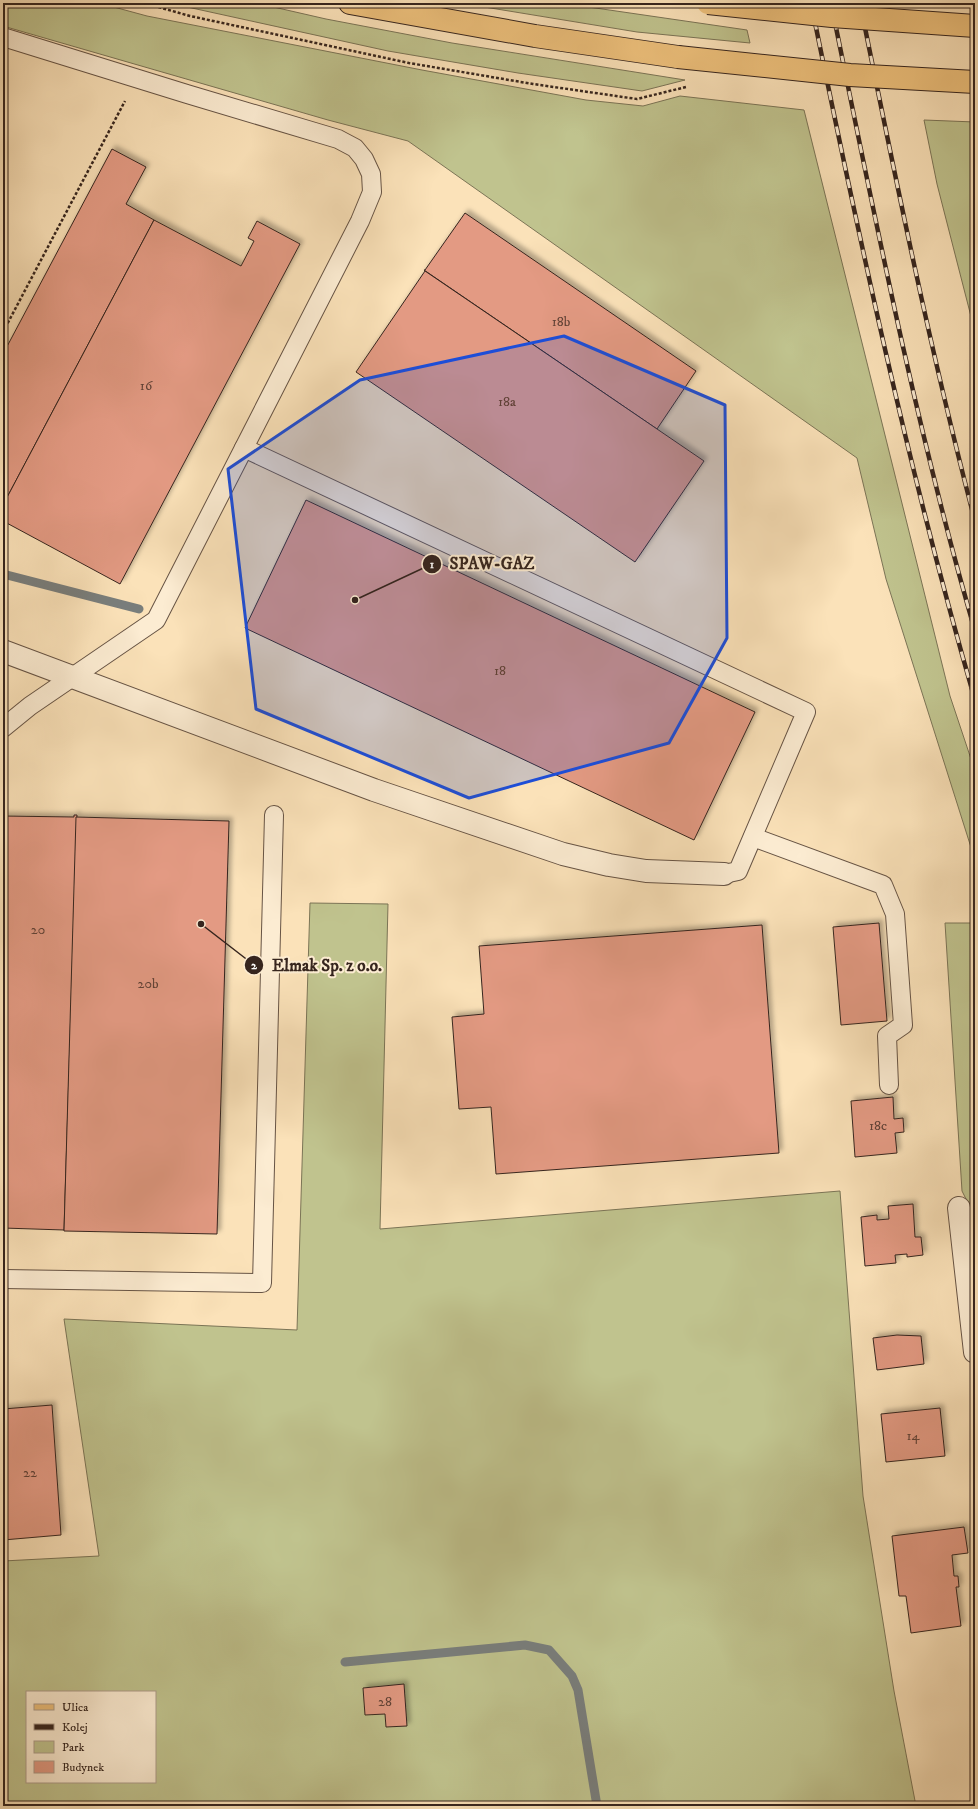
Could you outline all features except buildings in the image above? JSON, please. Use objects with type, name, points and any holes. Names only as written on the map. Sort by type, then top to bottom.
[{"type":"main road","points":[[350,3],[535,36],[678,57],[850,75],[975,82]]},
{"type":"main road","points":[[708,3],[832,16],[975,26]]},
{"type":"street","points":[[3,651],[374,790],[563,854],[609,865],[646,871],[724,874]]},
{"type":"street","points":[[959,1208],[975,1352]]},
{"type":"lane","points":[[3,37],[338,139],[355,148],[364,159],[371,174],[372,192],[360,221],[156,620],[3,728]]},
{"type":"lane","points":[[244,448],[806,712],[738,871],[724,874]]},
{"type":"lane","points":[[3,1279],[262,1283],[274,815]]},
{"type":"lane","points":[[753,837],[883,884],[895,914],[903,1024],[887,1036],[890,1085]]},
{"type":"path","points":[[144,3],[190,16],[409,63],[533,84],[637,99],[690,86]]},
{"type":"path","points":[[3,332],[127,98],[134,78]]},
{"type":"highlighted area","points":[[564,336],[725,405],[727,638],[669,743],[469,798],[256,709],[228,469],[360,380]]},
{"type":"green space","points":[[3,3],[99,3],[147,16],[422,70],[586,100],[643,106],[680,96],[804,110],[950,696],[975,771],[975,860],[886,579],[857,458],[408,141],[328,120],[3,26]]},
{"type":"green space","points":[[169,3],[256,3],[326,19],[452,43],[685,80],[642,91],[518,73],[388,51]]},
{"type":"green space","points":[[460,3],[561,3],[747,30],[750,43],[637,32]]},
{"type":"green space","points":[[924,120],[975,122],[975,332],[937,184]]},
{"type":"green space","points":[[310,903],[388,904],[380,1229],[840,1191],[863,1496],[894,1691],[916,1806],[3,1806],[3,1561],[99,1556],[64,1319],[297,1330]]},
{"type":"green space","points":[[945,923],[975,923],[975,1244],[970,1207],[962,1191]]},
{"type":"waterway","points":[[3,574],[139,609]]},
{"type":"waterway","points":[[345,1662],[525,1645],[549,1650],[572,1676],[578,1690],[597,1806]]},
{"type":"railway","points":[[811,3],[847,179],[906,440],[975,700]]},
{"type":"railway","points":[[831,3],[914,397],[953,553],[975,631]]},
{"type":"railway","points":[[860,3],[928,328],[975,521]]},
{"type":"place","name":"SPAW-GAZ","points":[[355,600]]},
{"type":"place","name":"Elmak Sp. z o.o.","points":[[201,924]]}]
